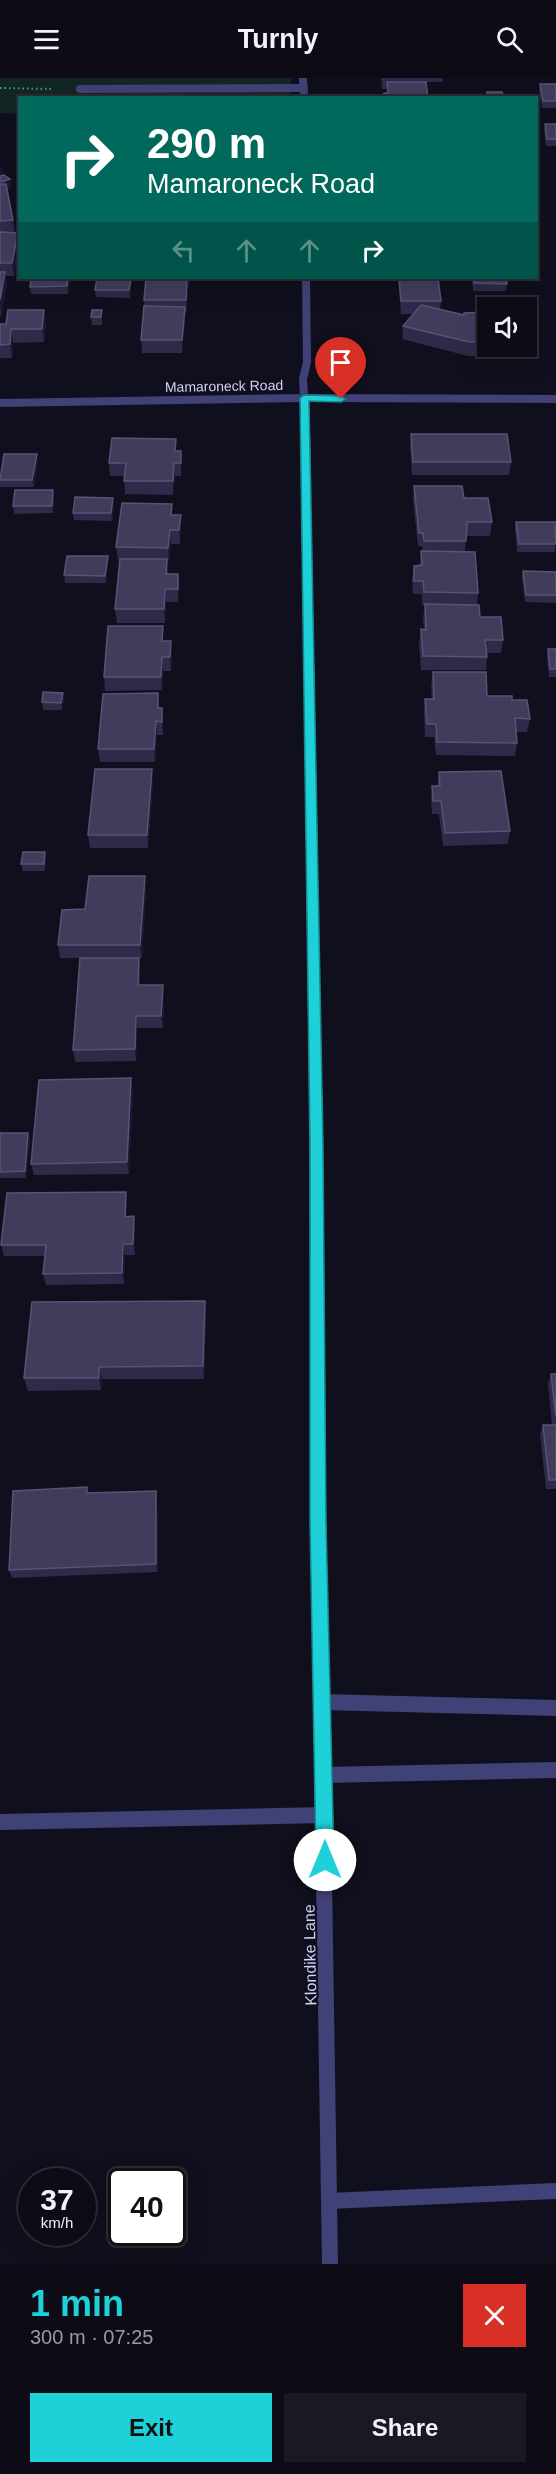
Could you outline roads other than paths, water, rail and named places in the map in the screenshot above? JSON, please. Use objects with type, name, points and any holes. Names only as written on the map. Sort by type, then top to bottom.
[{"type":"street","points":[[303,78],[304,96]]},
{"type":"street","points":[[80,89],[303,88]]},
{"type":"street","name":"Klondike Lane","points":[[306,279],[307,363],[303,379],[316,1144],[321,1702],[325,1815],[330,2264]]},
{"type":"street","name":"Mamaroneck Road","points":[[0,403],[304,398],[556,399]]},
{"type":"street","points":[[321,1702],[556,1708]]},
{"type":"street","points":[[324,1775],[556,1770]]},
{"type":"street","points":[[0,1822],[325,1815]]},
{"type":"street","points":[[328,2201],[556,2191]]}]
